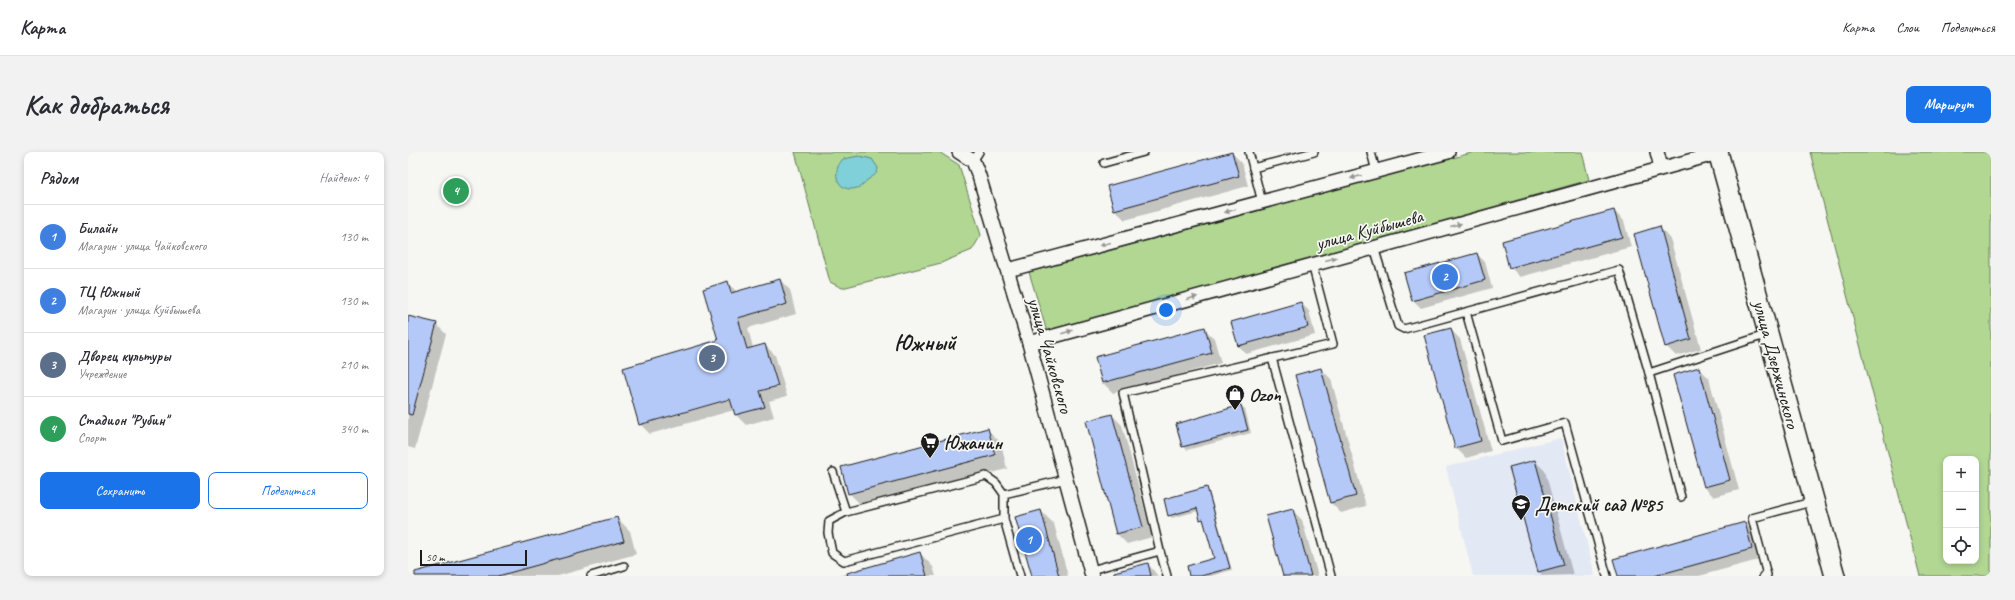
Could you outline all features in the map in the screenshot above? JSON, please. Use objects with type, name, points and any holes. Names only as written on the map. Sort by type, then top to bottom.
[{"type":"main road","name":"улица Дзержинского","points":[[1718,152],[1835,576]]},
{"type":"street","name":"улица Чайковского","points":[[959,152],[976,156],[979,176],[1029,343],[1091,573]]},
{"type":"street","points":[[1008,270],[1448,152]]},
{"type":"street","points":[[1657,152],[1661,167]]},
{"type":"street","name":"улица Куйбышева","points":[[1029,343],[1718,152]]},
{"type":"lane","points":[[1104,163],[1144,152]]},
{"type":"lane","points":[[1249,152],[1262,202]]},
{"type":"lane","points":[[1253,168],[1314,152]]},
{"type":"lane","points":[[1371,152],[1376,171]]},
{"type":"lane","points":[[1374,248],[1398,326],[1404,329],[1619,270],[1649,373],[1681,497]]},
{"type":"lane","points":[[1167,576],[1124,393],[1333,344],[1312,264]]},
{"type":"lane","points":[[1466,312],[1502,441],[1565,423],[1607,576]]},
{"type":"lane","points":[[1649,373],[1768,334]]},
{"type":"lane","points":[[1272,358],[1331,576]]},
{"type":"lane","points":[[833,472],[846,512]]},
{"type":"lane","points":[[1004,519],[844,561],[832,553],[828,533],[829,521],[846,512],[986,476],[996,483],[1004,494],[1004,519],[1020,576]]},
{"type":"lane","points":[[1004,494],[1066,479]]},
{"type":"lane","points":[[1763,576],[1767,575],[1752,518],[1815,501]]},
{"type":"lane","points":[[1091,573],[1160,551]]},
{"type":"lane","points":[[592,576],[624,566]]},
{"type":"shaded area","name":"Детский сад №85","points":[[1561,438],[1595,576],[1473,576],[1446,467]]},
{"type":"green space","points":[[795,152],[939,152],[959,165],[981,235],[972,250],[941,263],[842,288],[830,282]]},
{"type":"green space","points":[[1475,152],[1582,152],[1589,180],[1047,332],[1029,272]]},
{"type":"green space","points":[[1810,152],[1991,152],[1991,576],[1920,576]]},
{"type":"water","points":[[859,156],[872,159],[878,168],[877,172],[862,186],[850,189],[845,188],[838,181],[837,170],[839,164],[843,159]]},
{"type":"building","points":[[1232,152],[1239,176],[1114,210],[1107,186]]},
{"type":"building","points":[[1614,210],[1622,237],[1509,268],[1502,241]]},
{"type":"building","points":[[1660,226],[1691,339],[1665,347],[1634,234]]},
{"type":"building","points":[[1477,253],[1485,280],[1412,301],[1404,273]]},
{"type":"building","points":[[780,279],[787,304],[738,318],[747,349],[765,344],[778,386],[760,391],[765,407],[735,415],[730,399],[639,425],[623,368],[718,340],[703,289],[728,281],[731,293]]},
{"type":"building","points":[[1301,302],[1308,327],[1238,346],[1231,322]]},
{"type":"building","points":[[408,316],[437,323],[412,415],[408,414]]},
{"type":"building","points":[[1205,327],[1212,353],[1102,383],[1095,357]]},
{"type":"building","points":[[1451,328],[1481,441],[1455,448],[1424,335]]},
{"type":"building","points":[[1699,367],[1730,480],[1704,487],[1673,375]]},
{"type":"building","points":[[1321,368],[1356,496],[1330,503],[1295,375]]},
{"type":"building","points":[[1241,405],[1248,430],[1182,447],[1176,424]]},
{"type":"building","points":[[1112,414],[1143,527],[1116,534],[1086,421]]},
{"type":"building","points":[[988,428],[995,455],[848,494],[841,467]]},
{"type":"building","points":[[1535,460],[1564,565],[1538,572],[1509,467]]},
{"type":"building","points":[[1207,487],[1230,568],[1201,576],[1189,576],[1187,566],[1214,558],[1203,519],[1200,520],[1197,508],[1168,516],[1164,499]]},
{"type":"building","points":[[1293,509],[1311,576],[1283,576],[1266,516]]},
{"type":"building","points":[[1041,510],[1059,576],[1032,576],[1015,517]]},
{"type":"building","points":[[617,517],[624,541],[498,576],[415,576],[415,572]]},
{"type":"building","points":[[1745,522],[1752,549],[1654,576],[1618,576],[1613,559]]},
{"type":"building","points":[[920,552],[927,576],[848,576],[847,573]]},
{"type":"building","points":[[1148,563],[1151,576],[1114,576],[1114,572]]},
{"type":"place","name":"Стадион \"Рубин\"","points":[[456,191]]},
{"type":"place","name":"ТЦ Южный","points":[[1445,277]]},
{"type":"place","name":"Дворец культуры","points":[[712,358]]},
{"type":"place","name":"Ozon","points":[[1235,411]]},
{"type":"place","name":"Южанин","points":[[930,459]]},
{"type":"place","name":"Детский сад №85","points":[[1521,521]]},
{"type":"place","name":"Билайн","points":[[1029,540]]},
{"type":"district","name":"Южный","points":[[925,342]]}]
